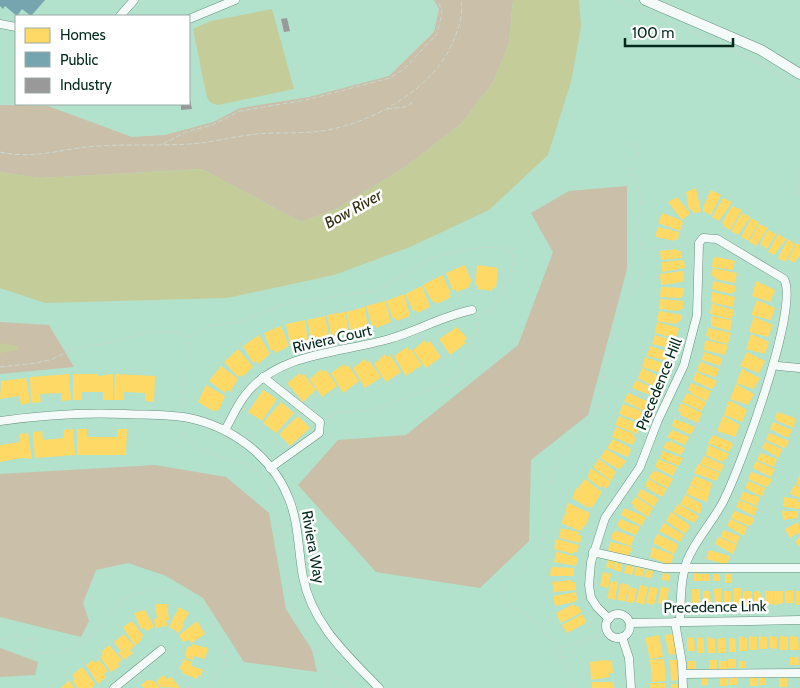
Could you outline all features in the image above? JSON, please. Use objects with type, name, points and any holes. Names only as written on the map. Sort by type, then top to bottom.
[{"type":"main road","points":[[645,0],[761,50],[800,74]]},
{"type":"street","points":[[121,15],[134,0]]},
{"type":"street","points":[[190,19],[235,0]]},
{"type":"street","points":[[0,24],[15,27]]},
{"type":"street","points":[[683,688],[678,622],[685,569],[691,552],[718,512],[763,411],[778,366],[787,314],[789,289],[787,282],[718,239],[706,237],[699,243]]},
{"type":"street","name":"Precedence Hill","points":[[622,637],[615,637],[609,633],[607,626],[609,618],[597,607],[590,594],[593,552],[607,513],[644,460],[658,420],[684,365],[697,314],[699,243]]},
{"type":"street","name":"Riviera Court","points":[[225,430],[241,401],[263,377],[282,366],[379,342],[451,314],[472,310]]},
{"type":"street","points":[[778,366],[800,368]]},
{"type":"street","points":[[263,377],[320,422],[319,433],[270,468]]},
{"type":"street","name":"Riviera Way","points":[[0,421],[80,413],[182,417],[204,422],[225,430],[253,449],[284,488],[297,526],[303,579],[316,614],[339,647],[379,688]]},
{"type":"street","points":[[593,552],[656,568],[800,568]]},
{"type":"street","points":[[609,618],[619,614],[626,617],[630,623],[628,633],[622,637],[629,658],[631,688]]},
{"type":"street","name":"Precedence Link","points":[[630,623],[800,620]]},
{"type":"street","points":[[114,688],[161,650]]},
{"type":"street","points":[[683,674],[800,673]]},
{"type":"path","points":[[162,145],[168,140],[212,125],[240,111],[306,100],[390,78],[404,69],[437,34],[442,13],[438,0]]},
{"type":"path","points":[[0,152],[30,156],[96,146],[191,144],[256,134],[320,132],[342,126],[386,109],[422,83],[442,64],[461,24],[461,0]]},
{"type":"path","points":[[619,0],[737,51],[800,88]]},
{"type":"path","points":[[386,109],[405,107],[416,101]]},
{"type":"path","points":[[572,688],[559,648],[530,617],[507,602],[503,594],[507,582],[530,561],[540,548],[546,525],[546,499],[552,472],[564,452],[596,415],[600,404],[602,375],[612,345],[613,325],[642,272],[644,249],[634,232],[641,215],[642,200],[631,172],[640,150],[636,144],[630,144]]},
{"type":"path","points":[[800,170],[796,185],[800,196]]},
{"type":"path","points":[[472,310],[486,313],[492,310],[514,268],[511,252],[520,239]]},
{"type":"path","points":[[644,249],[699,243]]},
{"type":"path","points":[[186,338],[208,326],[240,322],[285,304],[374,291],[388,285],[429,259],[452,252],[489,247],[502,248],[511,252]]},
{"type":"path","points":[[320,422],[335,412],[374,410],[414,394],[438,388],[455,378],[478,335],[479,325],[472,310]]},
{"type":"path","points":[[0,367],[37,363],[53,359],[76,348],[114,342],[153,331],[178,332],[186,338],[190,350],[183,373],[183,407]]},
{"type":"path","points":[[602,375],[659,404]]},
{"type":"path","points":[[669,412],[742,444]]},
{"type":"path","points":[[181,426],[185,436],[199,448],[216,456],[248,465],[266,482],[274,499],[291,604],[314,644],[322,669],[355,688]]},
{"type":"path","points":[[0,639],[17,635],[24,641],[39,639],[27,653],[30,655],[73,649],[94,635],[121,600],[146,591],[172,588],[191,595],[203,604],[224,642],[225,665],[207,688]]},
{"type":"path","points":[[586,641],[559,648],[553,652],[556,660],[563,658],[586,641],[598,635],[597,633],[602,630]]},
{"type":"path","points":[[598,635],[599,638],[604,636]]},
{"type":"path","points":[[167,665],[189,688]]},
{"type":"path","points":[[327,688],[333,677]]},
{"type":"shaded area","points":[[434,0],[513,0],[509,43],[493,82],[462,123],[405,167],[336,209],[301,222],[202,169],[40,178],[0,172],[0,105],[48,106],[132,137],[165,135],[213,122],[240,108],[309,97],[389,76],[434,32],[439,9]]},
{"type":"shaded area","points":[[627,186],[627,269],[588,415],[531,460],[529,541],[480,588],[376,572],[298,485],[338,440],[406,435],[518,345],[553,252],[531,213],[569,191]]},
{"type":"shaded area","points":[[0,322],[49,325],[74,367],[0,374]]},
{"type":"shaded area","points":[[155,465],[226,477],[269,513],[286,609],[312,650],[317,672],[244,662],[203,598],[166,576],[128,563],[96,570],[83,603],[89,621],[81,637],[0,617],[0,474]]},
{"type":"shaded area","points":[[0,648],[38,662],[35,675],[0,677]]},
{"type":"water","name":"Bow River","points":[[513,0],[579,0],[581,27],[571,82],[548,155],[489,210],[410,247],[334,275],[227,298],[45,303],[0,288],[0,172],[40,178],[202,169],[301,222],[336,209],[405,167],[462,123],[493,82],[509,43]]},
{"type":"water","points":[[272,9],[294,89],[218,105],[211,103],[207,98],[193,29],[211,21]]},
{"type":"water","points":[[0,343],[18,346],[17,350],[0,353]]},
{"type":"building: Homes","points":[[696,188],[701,212],[693,213],[692,209],[689,210],[686,192]]},
{"type":"building: Homes","points":[[711,190],[721,195],[711,215],[703,211],[703,207]]},
{"type":"building: Homes","points":[[677,197],[689,212],[689,215],[682,220],[668,202]]},
{"type":"building: Homes","points":[[723,198],[732,202],[719,221],[712,217]]},
{"type":"building: Homes","points":[[732,206],[742,210],[730,230],[723,226],[724,224],[722,223]]},
{"type":"building: Homes","points":[[662,213],[681,220],[683,223],[680,231],[658,223]]},
{"type":"building: Homes","points":[[742,213],[750,217],[738,235],[731,231]]},
{"type":"building: Homes","points":[[751,218],[759,222],[748,241],[741,237]]},
{"type":"building: Homes","points":[[759,224],[768,228],[756,246],[749,242]]},
{"type":"building: Homes","points":[[657,227],[679,232],[678,240],[675,239],[674,241],[656,237]]},
{"type":"building: Homes","points":[[768,230],[776,234],[767,249],[760,244]]},
{"type":"building: Homes","points":[[778,234],[786,239],[774,255],[768,252]]},
{"type":"building: Homes","points":[[788,239],[795,244],[785,262],[778,258]]},
{"type":"building: Homes","points":[[797,243],[800,245],[800,255],[794,263],[788,259]]},
{"type":"building: Homes","points":[[678,249],[678,251],[681,251],[682,258],[661,260],[660,251]]},
{"type":"building: Homes","points":[[717,257],[735,261],[733,270],[712,267],[713,258]]},
{"type":"building: Homes","points":[[684,260],[685,268],[662,272],[661,262]]},
{"type":"building: Homes","points":[[465,265],[472,282],[469,284],[470,287],[457,292],[456,289],[453,291],[446,273]]},
{"type":"building: Homes","points":[[477,265],[498,268],[496,288],[493,287],[492,291],[477,289],[478,285],[475,285]]},
{"type":"building: Homes","points":[[713,268],[737,273],[735,283],[715,279],[715,277],[711,276]]},
{"type":"building: Homes","points":[[683,271],[684,280],[682,282],[661,285],[660,274]]},
{"type":"building: Homes","points":[[442,275],[451,293],[449,294],[451,297],[437,304],[436,301],[433,303],[423,285]]},
{"type":"building: Homes","points":[[713,281],[736,286],[735,292],[733,291],[732,294],[712,289]]},
{"type":"building: Homes","points":[[756,281],[775,290],[770,302],[752,296]]},
{"type":"building: Homes","points":[[422,286],[430,307],[417,313],[416,310],[413,311],[405,294]]},
{"type":"building: Homes","points":[[661,287],[684,288],[683,295],[681,298],[660,297]]},
{"type":"building: Homes","points":[[712,292],[735,297],[733,307],[713,303],[711,301]]},
{"type":"building: Homes","points":[[404,294],[410,316],[397,321],[395,318],[393,319],[386,301]]},
{"type":"building: Homes","points":[[660,299],[683,301],[683,309],[679,309],[679,311],[659,309]]},
{"type":"building: Homes","points":[[757,300],[775,308],[771,320],[751,315]]},
{"type":"building: Homes","points":[[385,301],[391,322],[376,328],[376,325],[372,326],[366,306]]},
{"type":"building: Homes","points":[[712,304],[734,310],[731,319],[710,313]]},
{"type":"building: Homes","points":[[365,307],[368,330],[354,333],[353,330],[351,331],[346,312]]},
{"type":"building: Homes","points":[[659,311],[682,315],[680,322],[676,324],[657,321]]},
{"type":"building: Homes","points":[[345,312],[349,333],[335,338],[334,334],[331,335],[327,315]]},
{"type":"building: Homes","points":[[325,316],[329,337],[315,342],[314,338],[311,339],[307,320]]},
{"type":"building: Homes","points":[[711,316],[732,320],[730,331],[711,326]]},
{"type":"building: Homes","points":[[754,317],[773,325],[768,337],[749,332]]},
{"type":"building: Homes","points":[[305,320],[308,343],[294,346],[293,343],[290,344],[286,324]]},
{"type":"building: Homes","points":[[657,322],[679,328],[677,336],[675,335],[674,338],[655,333]]},
{"type":"building: Homes","points":[[281,326],[289,346],[276,353],[274,350],[271,351],[264,333]]},
{"type":"building: Homes","points":[[457,327],[467,338],[464,341],[466,343],[450,355],[439,339]]},
{"type":"building: Homes","points":[[708,328],[731,333],[728,344],[709,339],[710,337],[706,336]]},
{"type":"building: Homes","points":[[751,334],[769,342],[765,354],[746,349]]},
{"type":"building: Homes","points":[[259,335],[270,354],[258,364],[256,361],[253,363],[243,346]]},
{"type":"building: Homes","points":[[655,335],[676,341],[673,349],[652,344]]},
{"type":"building: Homes","points":[[425,340],[427,343],[430,341],[441,357],[426,368],[413,350]]},
{"type":"building: Homes","points":[[705,340],[728,345],[725,355],[704,350]]},
{"type":"building: Homes","points":[[650,346],[672,353],[669,361],[647,356]]},
{"type":"building: Homes","points":[[407,347],[409,350],[411,349],[422,365],[406,376],[394,356]]},
{"type":"building: Homes","points":[[238,349],[253,367],[242,377],[240,375],[238,377],[224,362]]},
{"type":"building: Homes","points":[[704,352],[722,358],[720,366],[702,360]]},
{"type":"building: Homes","points":[[747,352],[765,361],[759,373],[740,366]]},
{"type":"building: Homes","points":[[385,354],[387,357],[390,355],[401,372],[386,382],[374,364]]},
{"type":"building: Homes","points":[[645,357],[668,365],[665,374],[642,367]]},
{"type":"building: Homes","points":[[365,359],[367,362],[369,361],[381,377],[365,388],[353,368]]},
{"type":"building: Homes","points":[[700,362],[719,369],[717,375],[715,377],[697,371]]},
{"type":"building: Homes","points":[[344,364],[345,367],[348,365],[359,381],[343,393],[331,373]]},
{"type":"building: Homes","points":[[221,366],[238,379],[230,392],[227,390],[225,393],[209,381]]},
{"type":"building: Homes","points":[[642,368],[662,378],[659,385],[656,384],[655,387],[638,378]]},
{"type":"building: Homes","points":[[321,369],[323,372],[326,370],[337,386],[322,397],[310,379]]},
{"type":"building: Homes","points":[[742,369],[760,378],[754,389],[736,383]]},
{"type":"building: Homes","points":[[696,372],[717,381],[714,387],[712,389],[693,380]]},
{"type":"building: Homes","points":[[300,373],[301,376],[304,374],[316,390],[303,402],[287,383]]},
{"type":"building: Homes","points":[[69,374],[71,400],[62,401],[61,393],[40,394],[41,402],[31,403],[30,377]]},
{"type":"building: Homes","points":[[73,374],[98,374],[98,376],[113,374],[113,400],[103,400],[103,392],[82,392],[82,400],[73,400]]},
{"type":"building: Homes","points":[[115,374],[155,376],[154,402],[145,401],[145,393],[124,392],[124,400],[114,400]]},
{"type":"building: Homes","points":[[26,378],[30,403],[21,405],[19,396],[0,399],[1,381]]},
{"type":"building: Homes","points":[[636,380],[657,390],[653,396],[632,388]]},
{"type":"building: Homes","points":[[691,383],[711,391],[707,401],[691,394],[692,392],[688,390]]},
{"type":"building: Homes","points":[[736,384],[754,394],[748,405],[730,399]]},
{"type":"building: Homes","points":[[206,385],[225,396],[219,410],[213,411],[198,402]]},
{"type":"building: Homes","points":[[263,390],[277,399],[262,421],[248,412]]},
{"type":"building: Homes","points":[[628,393],[647,401],[649,404],[646,412],[624,401]]},
{"type":"building: Homes","points":[[687,393],[706,402],[702,411],[682,402]]},
{"type":"building: Homes","points":[[729,400],[747,410],[742,422],[724,415]]},
{"type":"building: Homes","points":[[281,402],[294,413],[276,433],[263,423]]},
{"type":"building: Homes","points":[[681,403],[702,413],[698,423],[680,415],[681,412],[678,411]]},
{"type":"building: Homes","points":[[623,404],[642,411],[641,414],[644,415],[641,422],[619,414]]},
{"type":"building: Homes","points":[[777,412],[795,418],[794,428],[775,420]]},
{"type":"building: Homes","points":[[298,416],[310,428],[290,446],[279,434]]},
{"type":"building: Homes","points":[[619,416],[637,423],[636,425],[640,427],[637,434],[615,425]]},
{"type":"building: Homes","points":[[723,416],[740,425],[735,437],[717,431]]},
{"type":"building: Homes","points":[[675,419],[695,427],[691,435],[672,426]]},
{"type":"building: Homes","points":[[773,422],[792,430],[788,438],[770,429]]},
{"type":"building: Homes","points":[[616,427],[634,434],[633,437],[636,438],[633,445],[612,437]]},
{"type":"building: Homes","points":[[73,429],[75,455],[35,458],[33,432],[42,431],[43,440],[64,438],[63,430]]},
{"type":"building: Homes","points":[[77,429],[87,429],[87,437],[117,437],[117,429],[127,429],[126,455],[77,455]]},
{"type":"building: Homes","points":[[672,430],[689,437],[685,445],[667,437]]},
{"type":"building: Homes","points":[[28,433],[32,459],[21,458],[0,462],[0,445],[20,442],[19,434]]},
{"type":"building: Homes","points":[[769,433],[789,441],[787,446],[784,448],[766,440]]},
{"type":"building: Homes","points":[[713,435],[731,442],[733,445],[729,452],[708,443]]},
{"type":"building: Homes","points":[[613,439],[629,447],[631,450],[628,457],[607,448]]},
{"type":"building: Homes","points":[[670,441],[685,448],[681,455],[663,448],[666,442],[670,443]]},
{"type":"building: Homes","points":[[765,442],[782,449],[779,458],[762,448]]},
{"type":"building: Homes","points":[[708,445],[729,454],[726,460],[724,459],[722,462],[706,455]]},
{"type":"building: Homes","points":[[606,449],[626,461],[621,468],[618,469],[600,458]]},
{"type":"building: Homes","points":[[662,451],[683,458],[679,466],[660,458]]},
{"type":"building: Homes","points":[[760,453],[777,459],[774,467],[757,460]]},
{"type":"building: Homes","points":[[704,456],[724,465],[721,472],[700,464]]},
{"type":"building: Homes","points":[[599,459],[616,472],[611,481],[593,467]]},
{"type":"building: Homes","points":[[658,459],[677,467],[673,476],[655,467]]},
{"type":"building: Homes","points":[[756,461],[775,469],[771,477],[753,468]]},
{"type":"building: Homes","points":[[698,464],[720,473],[716,481],[694,473]]},
{"type":"building: Homes","points":[[591,468],[611,482],[606,489],[602,486],[601,488],[587,478]]},
{"type":"building: Homes","points":[[653,471],[673,479],[668,488],[649,478]]},
{"type":"building: Homes","points":[[751,472],[772,479],[769,485],[767,487],[748,479]]},
{"type":"building: Homes","points":[[800,474],[800,486],[796,484]]},
{"type":"building: Homes","points":[[695,476],[712,483],[707,502],[686,494],[690,485],[707,492],[690,484]]},
{"type":"building: Homes","points":[[585,479],[602,492],[592,508],[589,506],[588,508],[572,498],[577,488],[579,490],[578,488]]},
{"type":"building: Homes","points":[[648,479],[667,489],[662,497],[647,488],[645,485]]},
{"type":"building: Homes","points":[[748,481],[765,488],[762,497],[745,488]]},
{"type":"building: Homes","points":[[794,485],[800,487],[800,498],[790,494]]},
{"type":"building: Homes","points":[[641,489],[659,499],[654,507],[637,496]]},
{"type":"building: Homes","points":[[743,492],[760,497],[757,506],[740,499]]},
{"type":"building: Homes","points":[[685,495],[702,504],[700,514],[680,504]]},
{"type":"building: Homes","points":[[636,497],[653,508],[648,517],[633,507],[634,505],[631,503]]},
{"type":"building: Homes","points":[[784,497],[797,499],[800,502],[800,509],[783,507]]},
{"type":"building: Homes","points":[[739,500],[758,508],[754,516],[736,507]]},
{"type":"building: Homes","points":[[568,503],[590,513],[587,523],[580,531],[561,523],[567,513],[565,512]]},
{"type":"building: Homes","points":[[678,504],[699,516],[694,523],[673,512]]},
{"type":"building: Homes","points":[[624,508],[646,517],[642,526],[621,515]]},
{"type":"building: Homes","points":[[734,511],[754,518],[752,524],[749,526],[731,518]]},
{"type":"building: Homes","points":[[782,511],[798,511],[798,518],[783,520]]},
{"type":"building: Homes","points":[[671,512],[690,527],[685,534],[666,521]]},
{"type":"building: Homes","points":[[620,519],[640,527],[636,535],[619,528],[617,525]]},
{"type":"building: Homes","points":[[730,519],[747,527],[744,536],[727,526]]},
{"type":"building: Homes","points":[[798,522],[800,532],[790,538],[785,529]]},
{"type":"building: Homes","points":[[664,523],[684,535],[680,542],[659,531]]},
{"type":"building: Homes","points":[[561,528],[579,532],[578,535],[582,536],[580,543],[559,538]]},
{"type":"building: Homes","points":[[723,530],[740,536],[737,544],[721,537]]},
{"type":"building: Homes","points":[[617,531],[634,537],[631,546],[611,539],[613,532]]},
{"type":"building: Homes","points":[[657,534],[676,543],[678,546],[674,554],[653,543]]},
{"type":"building: Homes","points":[[718,537],[737,545],[733,554],[715,544]]},
{"type":"building: Homes","points":[[800,537],[800,547],[795,542]]},
{"type":"building: Homes","points":[[556,539],[579,545],[577,552],[573,554],[554,549]]},
{"type":"building: Homes","points":[[610,542],[632,547],[630,553],[628,556],[611,552],[608,550]]},
{"type":"building: Homes","points":[[652,547],[674,555],[671,563],[667,564],[650,557]]},
{"type":"building: Homes","points":[[709,550],[730,556],[728,562],[725,564],[706,559]]},
{"type":"building: Homes","points":[[556,552],[578,558],[576,566],[554,562]]},
{"type":"building: Homes","points":[[608,560],[615,561],[613,569],[606,567]]},
{"type":"building: Homes","points":[[615,562],[622,564],[621,572],[614,570]]},
{"type":"building: Homes","points":[[626,565],[634,567],[632,575],[624,573]]},
{"type":"building: Homes","points":[[551,567],[574,568],[574,576],[550,576]]},
{"type":"building: Homes","points":[[636,567],[644,569],[642,577],[634,575]]},
{"type":"building: Homes","points":[[646,570],[653,571],[652,578],[644,577]]},
{"type":"building: Homes","points":[[603,572],[611,574],[608,588],[600,586]]},
{"type":"building: Homes","points":[[663,573],[670,574],[669,581],[662,580]]},
{"type":"building: Homes","points":[[694,573],[701,574],[701,581],[694,581]]},
{"type":"building: Homes","points":[[702,574],[710,574],[710,581],[702,581]]},
{"type":"building: Homes","points":[[713,574],[720,574],[720,581],[713,581]]},
{"type":"building: Homes","points":[[725,574],[732,574],[732,583],[725,583]]},
{"type":"building: Homes","points":[[571,580],[575,582],[576,590],[554,592],[552,582]]},
{"type":"building: Homes","points":[[611,581],[618,582],[615,600],[607,598]]},
{"type":"building: Homes","points":[[621,583],[629,585],[625,601],[617,600]]},
{"type":"building: Homes","points":[[640,585],[648,587],[644,605],[636,602]]},
{"type":"building: Homes","points":[[629,587],[637,589],[634,603],[626,602]]},
{"type":"building: Homes","points":[[650,587],[658,588],[654,605],[646,603]]},
{"type":"building: Homes","points":[[661,587],[669,588],[666,605],[658,603]]},
{"type":"building: Homes","points":[[721,588],[722,605],[715,605],[714,589]]},
{"type":"building: Homes","points":[[734,588],[741,588],[742,605],[734,605]]},
{"type":"building: Homes","points":[[692,589],[700,589],[700,603],[692,603]]},
{"type":"building: Homes","points":[[793,590],[794,603],[785,603],[785,591]]},
{"type":"building: Homes","points":[[703,591],[710,591],[711,605],[703,605]]},
{"type":"building: Homes","points":[[724,591],[731,591],[732,604],[724,604]]},
{"type":"building: Homes","points":[[743,591],[752,591],[752,604],[743,606]]},
{"type":"building: Homes","points":[[760,591],[762,604],[754,605],[754,592]]},
{"type":"building: Homes","points":[[765,591],[773,591],[773,604],[765,605]]},
{"type":"building: Homes","points":[[774,591],[783,591],[783,603],[774,605]]},
{"type":"building: Homes","points":[[796,591],[800,591],[800,605],[796,605]]},
{"type":"building: Homes","points":[[576,592],[577,600],[574,602],[555,606],[553,596]]},
{"type":"building: Homes","points":[[155,604],[167,604],[169,620],[166,620],[167,626],[155,628],[154,619],[157,618]]},
{"type":"building: Homes","points":[[574,604],[582,612],[561,623],[556,613]]},
{"type":"building: Homes","points":[[179,607],[189,613],[179,633],[169,627]]},
{"type":"building: Homes","points":[[145,610],[154,627],[146,631],[144,628],[141,629],[134,613]]},
{"type":"building: Homes","points":[[582,614],[586,621],[584,624],[567,633],[562,625]]},
{"type":"building: Homes","points":[[132,621],[143,635],[135,646],[123,627]]},
{"type":"building: Homes","points":[[197,621],[205,634],[191,643],[189,640],[183,642],[179,635]]},
{"type":"building: Homes","points":[[124,634],[134,646],[130,650],[133,653],[124,660],[118,653],[121,651],[114,642]]},
{"type":"building: Homes","points":[[673,634],[677,654],[669,655],[665,635]]},
{"type":"building: Homes","points":[[659,635],[663,657],[650,659],[645,638]]},
{"type":"building: Homes","points":[[739,636],[747,638],[747,651],[739,651]]},
{"type":"building: Homes","points":[[749,636],[757,637],[757,650],[749,650]]},
{"type":"building: Homes","points":[[759,636],[767,637],[767,649],[759,649]]},
{"type":"building: Homes","points":[[770,636],[777,637],[777,649],[770,648]]},
{"type":"building: Homes","points":[[780,636],[788,637],[788,650],[780,650]]},
{"type":"building: Homes","points":[[790,636],[798,637],[799,650],[790,650]]},
{"type":"building: Homes","points":[[687,637],[694,638],[695,651],[687,651]]},
{"type":"building: Homes","points":[[697,637],[704,638],[704,653],[697,653]]},
{"type":"building: Homes","points":[[707,637],[715,639],[715,653],[708,653]]},
{"type":"building: Homes","points":[[726,638],[726,653],[718,653],[718,639]]},
{"type":"building: Homes","points":[[729,638],[736,639],[736,652],[729,652]]},
{"type":"building: Homes","points":[[192,644],[208,648],[205,659],[194,656],[193,660],[185,658],[187,646],[192,647]]},
{"type":"building: Homes","points":[[109,645],[122,660],[118,664],[120,666],[111,672],[100,657],[103,654],[101,652]]},
{"type":"building: Homes","points":[[790,657],[798,657],[799,665],[790,665]]},
{"type":"building: Homes","points":[[184,659],[192,662],[192,666],[203,670],[201,676],[198,675],[197,679],[182,673],[183,671],[179,669]]},
{"type":"building: Homes","points":[[664,659],[666,681],[652,682],[650,660]]},
{"type":"building: Homes","points":[[728,659],[736,659],[736,668],[728,668]]},
{"type":"building: Homes","points":[[93,660],[95,663],[99,660],[108,671],[104,674],[106,677],[98,684],[86,665]]},
{"type":"building: Homes","points":[[670,660],[679,660],[680,680],[671,681]]},
{"type":"building: Homes","points":[[709,660],[717,660],[717,669],[709,669]]},
{"type":"building: Homes","points":[[612,661],[613,673],[609,673],[610,677],[591,680],[590,662]]},
{"type":"building: Homes","points":[[688,661],[696,661],[696,669],[688,669]]},
{"type":"building: Homes","points":[[719,661],[727,661],[727,669],[720,669]]},
{"type":"building: Homes","points":[[739,661],[746,661],[746,668],[739,668]]},
{"type":"building: Homes","points":[[82,667],[95,684],[92,688],[78,688],[72,681],[75,679],[72,675]]},
{"type":"building: Homes","points":[[163,675],[167,679],[172,678],[180,688],[161,687],[156,682]]},
{"type":"building: Homes","points":[[720,677],[728,677],[728,686],[720,686]]},
{"type":"building: Homes","points":[[729,677],[737,677],[737,685],[729,685]]},
{"type":"building: Homes","points":[[750,677],[758,677],[758,686],[750,686]]},
{"type":"building: Homes","points":[[759,677],[766,677],[766,685],[759,685]]},
{"type":"building: Homes","points":[[701,678],[708,678],[708,685],[701,685]]},
{"type":"building: Homes","points":[[779,678],[787,678],[787,687],[779,687]]},
{"type":"building: Homes","points":[[147,680],[154,681],[160,688],[144,688],[141,685]]},
{"type":"building: Homes","points":[[69,681],[75,688],[61,688],[65,684]]},
{"type":"building: Homes","points":[[592,682],[614,683],[614,688],[592,688]]},
{"type":"building: Homes","points":[[650,683],[665,683],[665,688],[650,688]]},
{"type":"building: Homes","points":[[671,684],[680,684],[680,688],[671,688]]},
{"type":"building: Public","points":[[0,0],[45,0],[32,15],[22,9],[16,15],[5,6],[3,9],[0,6]]},
{"type":"building: Industry","points":[[287,18],[290,31],[284,32],[281,19]]},
{"type":"building: Industry","points":[[190,100],[192,109],[181,110],[181,105],[190,105]]}]
